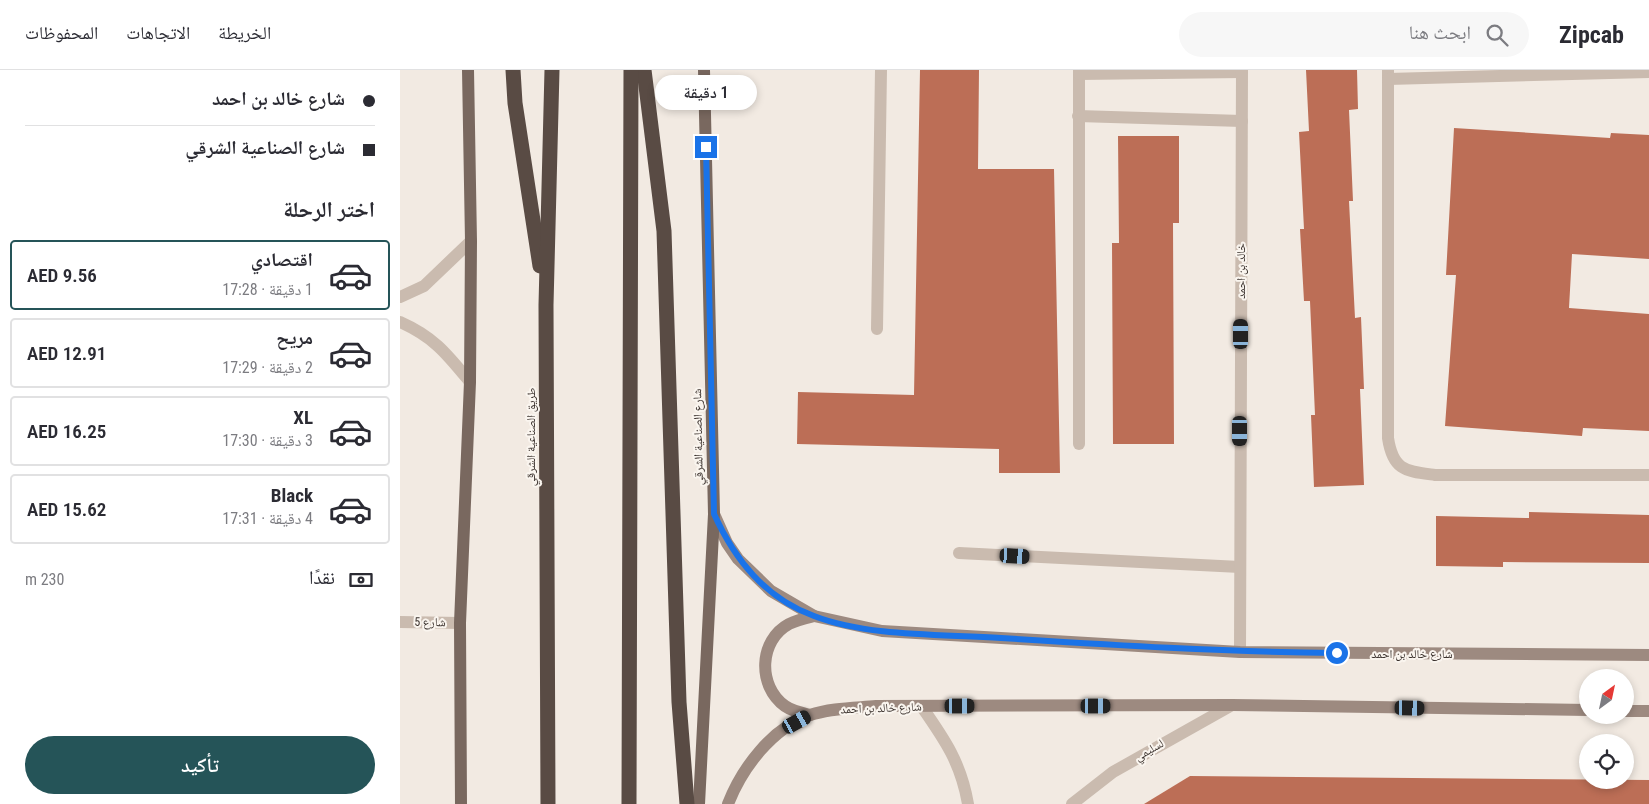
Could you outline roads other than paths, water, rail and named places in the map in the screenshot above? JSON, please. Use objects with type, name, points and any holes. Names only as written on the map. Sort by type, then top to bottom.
[{"type":"highway","points":[[513,70],[515,103],[546,305]]},
{"type":"highway","name":"طريق الصناعية الشرقي","points":[[548,804],[546,305],[552,70]]},
{"type":"highway","points":[[628,804],[631,70]]},
{"type":"highway","points":[[644,70],[664,231],[679,702],[686,804]]},
{"type":"main road","points":[[461,804],[460,623],[470,382],[471,241],[468,182],[468,70]]},
{"type":"main road","name":"شارع الصناعية الشرقي","points":[[699,804],[714,514],[704,70]]},
{"type":"main road","name":"شارع خالد بن احمد","points":[[714,514],[727,543],[756,579],[790,604],[814,616],[882,631],[1240,652],[1649,655]]},
{"type":"main road","points":[[810,715],[785,706],[775,696],[768,684],[765,658],[769,644],[777,633],[788,625],[814,616]]},
{"type":"main road","name":"شارع خالد بن احمد","points":[[728,804],[742,774],[757,755],[784,730],[810,715],[837,709],[1232,705],[1579,710]]},
{"type":"main road","points":[[1634,710],[1649,711]]},
{"type":"street","points":[[876,329],[881,70]]},
{"type":"street","points":[[1079,444],[1079,72],[1242,71]]},
{"type":"street","name":"خالد بن احمد","points":[[1240,652],[1242,71]]},
{"type":"street","points":[[1649,72],[1388,74],[1388,438],[1390,450],[1396,461],[1404,470],[1435,475],[1649,475]]},
{"type":"street","points":[[1078,116],[1242,120]]},
{"type":"street","points":[[400,297],[424,286],[471,241]]},
{"type":"street","points":[[400,322],[423,332],[444,349],[470,382]]},
{"type":"street","points":[[959,553],[1240,567]]},
{"type":"street","name":"شارع 5","points":[[400,622],[460,623]]},
{"type":"street","name":"لسليمي","points":[[1072,804],[1113,772],[1232,705]]},
{"type":"street","points":[[922,707],[951,748],[965,786],[968,804]]}]
